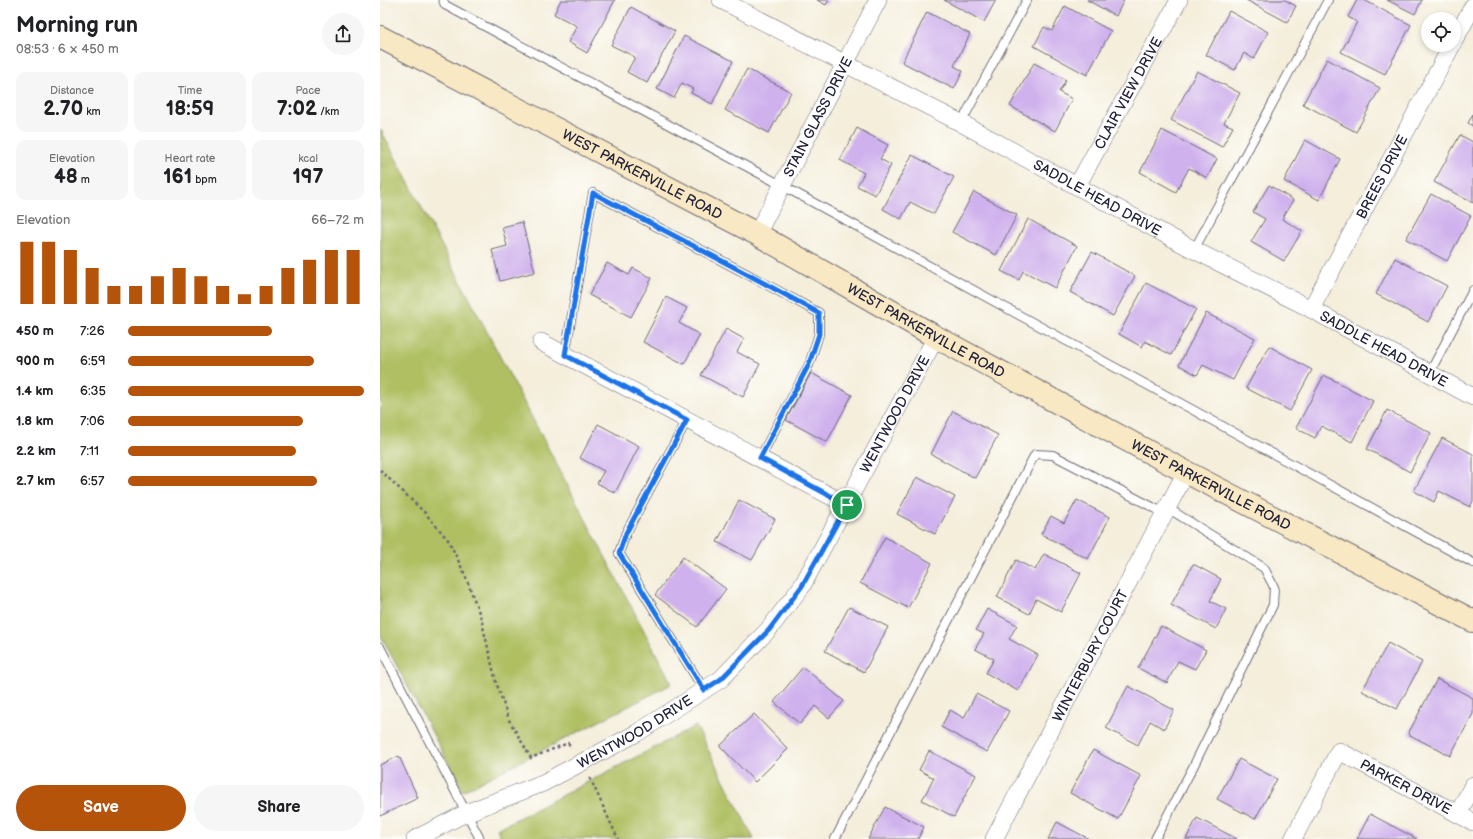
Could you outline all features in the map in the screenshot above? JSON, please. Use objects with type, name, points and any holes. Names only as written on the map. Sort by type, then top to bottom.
[{"type":"main road","name":"WEST PARKERVILLE ROAD","points":[[380,36],[757,234],[936,337],[1186,472],[1473,621]]},
{"type":"street","name":"STAIN GLASS DRIVE","points":[[757,234],[878,0]]},
{"type":"street","name":"CLAIR VIEW DRIVE","points":[[1077,186],[1179,0]]},
{"type":"street","name":"SADDLE HEAD DRIVE","points":[[725,1],[844,65],[961,123],[1194,250],[1311,309],[1473,397]]},
{"type":"street","points":[[1461,28],[1473,6]]},
{"type":"street","name":"BREES DRIVE","points":[[1311,309],[1448,52]]},
{"type":"street","name":"WENTWOOD DRIVE","points":[[415,839],[466,813],[543,783],[637,733],[721,679],[769,630],[802,586],[847,505],[936,337]]},
{"type":"street","points":[[541,342],[847,505]]},
{"type":"street","name":"WINTERBURY COURT","points":[[994,839],[1186,472]]},
{"type":"street","name":"PARKER DRIVE","points":[[1293,839],[1339,750],[1466,818]]},
{"type":"street","points":[[1466,818],[1473,785]]},
{"type":"lane","points":[[443,0],[445,5],[783,186],[1473,563]]},
{"type":"lane","points":[[961,123],[1026,0]]},
{"type":"lane","points":[[1194,250],[1328,0]]},
{"type":"lane","points":[[565,355],[593,193],[819,313],[819,334],[809,364],[760,458]]},
{"type":"lane","points":[[1429,374],[1473,290]]},
{"type":"lane","points":[[687,420],[626,533],[619,553],[704,690]]},
{"type":"lane","points":[[835,839],[1035,454],[1053,455],[1165,510],[1264,568],[1274,587],[1273,605],[1193,767],[1155,839]]},
{"type":"lane","points":[[380,647],[480,839]]},
{"type":"path","points":[[380,470],[425,513],[449,541],[465,575],[480,618],[496,682],[509,720],[531,758],[568,743],[588,774],[618,839]]},
{"type":"green space","points":[[381,130],[672,684],[463,791],[380,634]]},
{"type":"green space","points":[[696,726],[754,839],[502,839],[497,829]]},
{"type":"building","points":[[561,0],[615,0],[587,53],[568,42],[577,26],[554,14]]},
{"type":"building","points":[[817,0],[829,0],[826,5]]},
{"type":"building","points":[[944,0],[996,0],[984,22]]},
{"type":"building","points":[[1087,0],[1124,0],[1116,16]]},
{"type":"building","points":[[1246,0],[1285,0],[1296,6],[1287,22]]},
{"type":"building","points":[[1357,0],[1364,0],[1411,25],[1385,74],[1341,52],[1357,22],[1348,17]]},
{"type":"building","points":[[1387,0],[1422,0],[1415,14]]},
{"type":"building","points":[[1065,6],[1111,31],[1087,75],[1034,46],[1044,27],[1052,31]]},
{"type":"building","points":[[631,7],[675,31],[647,83],[627,72],[635,57],[611,45]]},
{"type":"building","points":[[1229,11],[1268,32],[1254,59],[1244,53],[1235,70],[1206,55]]},
{"type":"building","points":[[927,12],[970,34],[954,66],[963,71],[954,89],[902,62]]},
{"type":"building","points":[[684,36],[733,61],[712,104],[691,93],[693,89],[682,83],[674,98],[657,89]]},
{"type":"building","points":[[1327,59],[1380,88],[1356,132],[1303,104]]},
{"type":"building","points":[[1034,63],[1066,80],[1059,92],[1072,99],[1055,131],[1010,106]]},
{"type":"building","points":[[747,69],[791,92],[769,133],[725,110]]},
{"type":"building","points":[[1197,71],[1240,93],[1224,123],[1233,127],[1222,147],[1171,120]]},
{"type":"building","points":[[1473,114],[1473,126],[1468,123]]},
{"type":"building","points":[[857,128],[888,145],[880,159],[891,165],[875,195],[857,186],[864,173],[840,160]]},
{"type":"building","points":[[1162,130],[1217,159],[1207,178],[1189,168],[1176,192],[1140,172]]},
{"type":"building","points":[[1460,135],[1473,142],[1473,203],[1434,182]]},
{"type":"building","points":[[1305,140],[1340,159],[1319,200],[1284,181]]},
{"type":"building","points":[[912,155],[954,177],[934,214],[910,202],[901,219],[883,209]]},
{"type":"building","points":[[1269,185],[1293,200],[1282,219],[1302,231],[1284,261],[1251,242],[1265,219],[1253,212]]},
{"type":"building","points":[[974,192],[1017,215],[996,255],[952,232]]},
{"type":"building","points":[[1431,194],[1471,216],[1447,261],[1406,239]]},
{"type":"building","points":[[1028,219],[1077,246],[1055,288],[1023,271],[1019,280],[1001,271]]},
{"type":"building","points":[[522,222],[535,272],[500,281],[492,250],[507,246],[502,227]]},
{"type":"building","points":[[1092,252],[1135,276],[1113,316],[1070,292]]},
{"type":"building","points":[[1395,258],[1447,286],[1428,322],[1376,294]]},
{"type":"building","points":[[607,263],[629,275],[633,268],[652,278],[631,317],[589,295]]},
{"type":"building","points":[[1146,283],[1196,309],[1171,355],[1145,341],[1142,347],[1119,334]]},
{"type":"building","points":[[666,297],[687,308],[679,323],[700,335],[684,364],[643,342]]},
{"type":"building","points":[[1206,313],[1255,338],[1233,380],[1203,365],[1197,375],[1179,365]]},
{"type":"building","points":[[726,329],[744,339],[737,352],[760,364],[743,397],[701,375]]},
{"type":"building","points":[[1269,346],[1312,370],[1290,411],[1246,388]]},
{"type":"building","points":[[811,373],[852,395],[827,442],[786,420]]},
{"type":"building","points":[[1324,375],[1373,401],[1352,442],[1321,426],[1315,438],[1296,428]]},
{"type":"building","points":[[1387,410],[1431,433],[1410,472],[1367,449]]},
{"type":"building","points":[[953,411],[998,435],[975,478],[931,454]]},
{"type":"building","points":[[598,424],[639,446],[615,493],[597,483],[604,471],[580,458]]},
{"type":"building","points":[[1442,438],[1473,454],[1473,501],[1470,507],[1439,491],[1434,502],[1414,491]]},
{"type":"building","points":[[917,477],[955,497],[935,534],[897,514]]},
{"type":"building","points":[[739,500],[775,519],[752,560],[717,542]]},
{"type":"building","points":[[1077,500],[1110,517],[1088,559],[1041,534],[1051,516],[1064,523]]},
{"type":"building","points":[[885,537],[932,563],[908,608],[860,583]]},
{"type":"building","points":[[1044,554],[1081,573],[1061,612],[1036,599],[1029,614],[997,597],[1016,560],[1035,570]]},
{"type":"building","points":[[683,557],[726,589],[697,627],[655,595]]},
{"type":"building","points":[[1193,564],[1221,579],[1210,601],[1226,609],[1216,629],[1171,605]]},
{"type":"building","points":[[849,607],[888,627],[864,672],[825,651]]},
{"type":"building","points":[[987,609],[1017,625],[1009,639],[1038,655],[1018,691],[986,673],[994,659],[975,649],[984,634],[976,630]]},
{"type":"building","points":[[1161,626],[1206,650],[1195,669],[1178,661],[1167,683],[1138,668]]},
{"type":"building","points":[[1388,643],[1422,662],[1397,709],[1362,691]]},
{"type":"building","points":[[803,667],[844,701],[829,718],[815,706],[800,724],[774,702]]},
{"type":"building","points":[[1437,679],[1473,698],[1473,714],[1450,756],[1408,734]]},
{"type":"building","points":[[1128,686],[1174,710],[1164,729],[1150,721],[1138,745],[1106,728]]},
{"type":"building","points":[[976,694],[1009,711],[987,752],[941,727],[950,710],[964,718]]},
{"type":"building","points":[[754,714],[788,749],[755,782],[720,746]]},
{"type":"building","points":[[1093,750],[1141,776],[1118,819],[1070,793]]},
{"type":"building","points":[[929,751],[976,775],[954,817],[922,800],[934,778],[919,770]]},
{"type":"building","points":[[399,756],[418,798],[380,816],[380,765]]},
{"type":"building","points":[[1239,759],[1277,779],[1255,819],[1217,799]]},
{"type":"building","points":[[885,807],[924,827],[918,839],[868,839]]},
{"type":"building","points":[[1370,814],[1417,839],[1357,839]]},
{"type":"building","points":[[1197,818],[1237,839],[1186,839]]},
{"type":"building","points":[[1057,822],[1089,839],[1048,839]]},
{"type":"route","points":[[593,193],[819,313],[819,334],[809,364],[760,458],[847,505],[802,586],[769,630],[721,679],[704,690],[619,553],[626,533],[687,420],[565,355],[593,193]]}]
